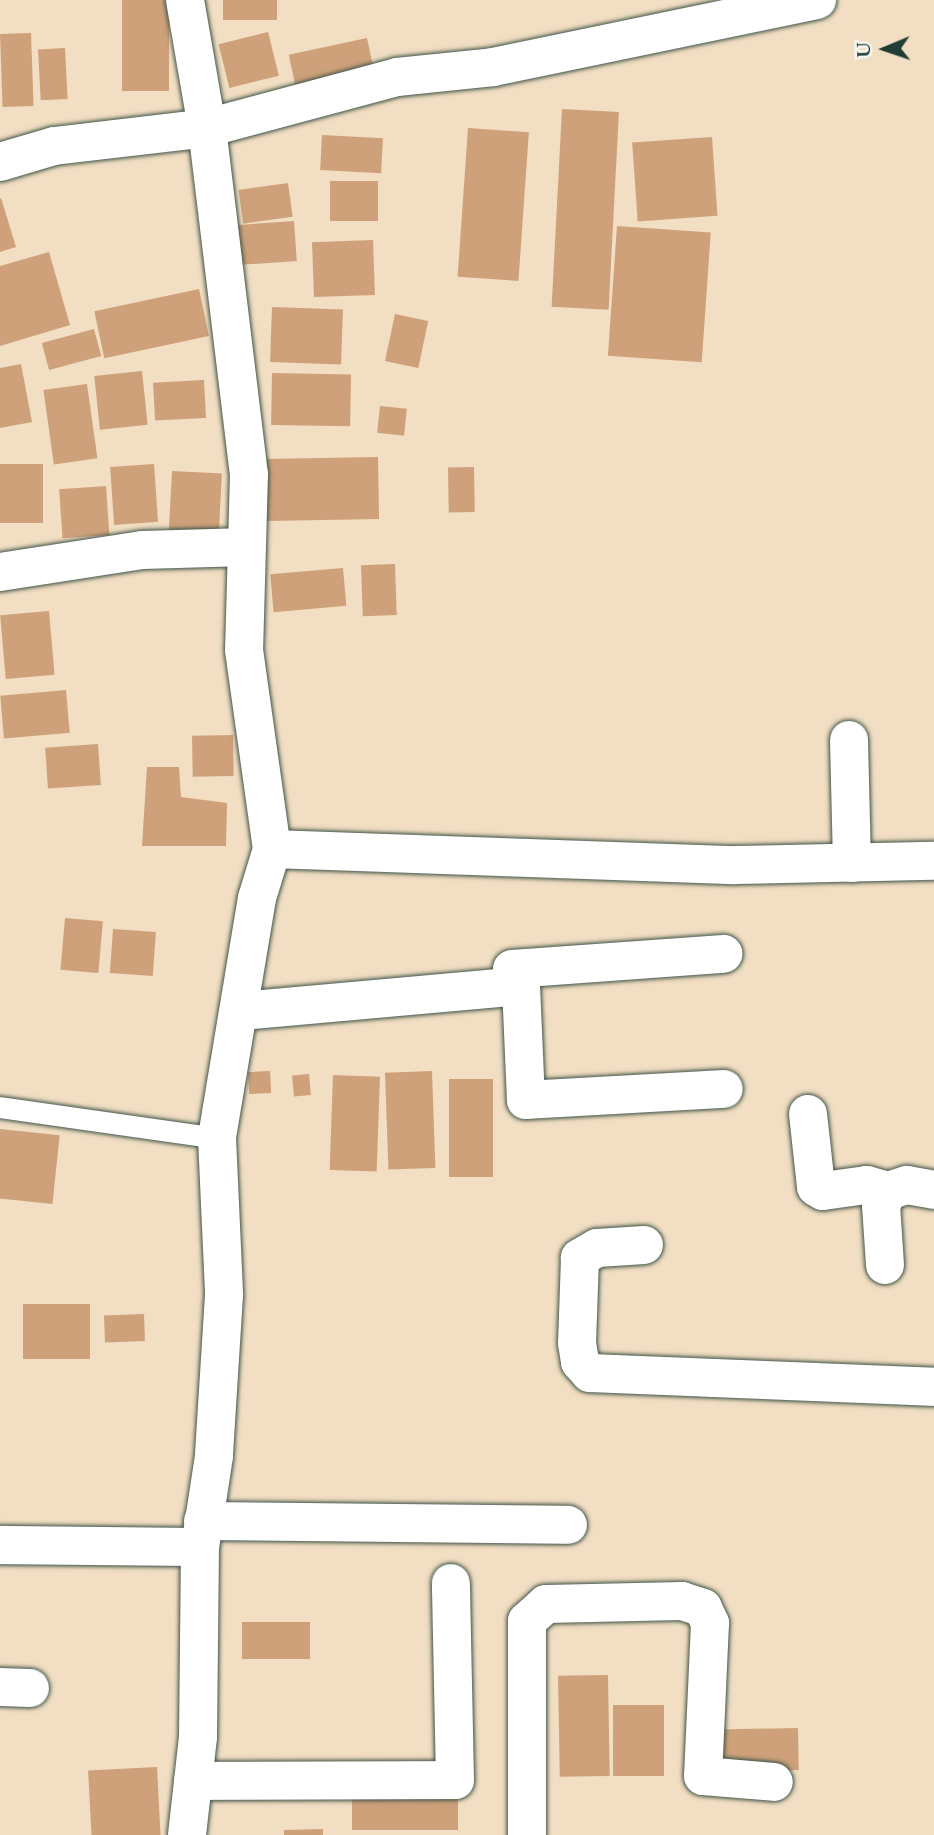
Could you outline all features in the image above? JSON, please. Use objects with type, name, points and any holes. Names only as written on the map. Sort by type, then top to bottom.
[{"type":"street","points":[[185,0],[207,128],[250,474],[244,650],[272,849],[257,898],[241,1011],[218,1138],[223,1295],[214,1456],[201,1534],[198,1737],[187,1835]]},
{"type":"street","points":[[0,162],[54,146],[207,128],[397,78],[493,67],[817,0]]},
{"type":"street","points":[[0,572],[142,550],[247,547]]},
{"type":"street","points":[[849,740],[852,863]]},
{"type":"street","points":[[272,849],[510,860],[852,863],[934,861]]},
{"type":"street","points":[[723,954],[512,969],[521,986],[526,1100],[724,1089]]},
{"type":"street","points":[[241,1011],[521,986]]},
{"type":"street","points":[[808,1114],[816,1187],[823,1191],[867,1185],[888,1191],[907,1185],[934,1190]]},
{"type":"street","points":[[886,1265],[881,1205],[888,1191]]},
{"type":"street","points":[[644,1244],[597,1248],[580,1258],[577,1343],[580,1362],[590,1373],[934,1387]]},
{"type":"street","points":[[0,1545],[201,1534],[568,1525]]},
{"type":"street","points":[[192,1781],[455,1780],[451,1583]]},
{"type":"street","points":[[527,1835],[527,1621],[546,1604],[682,1601],[703,1608],[710,1623],[703,1776],[774,1782]]},
{"type":"lane","points":[[0,1107],[218,1138]]},
{"type":"building","points":[[122,0],[169,0],[169,91],[122,91]]},
{"type":"building","points":[[223,0],[277,0],[277,20],[223,20]]},
{"type":"building","points":[[268,32],[279,76],[229,88],[219,44]]},
{"type":"building","points":[[31,33],[34,106],[3,107],[0,34]]},
{"type":"building","points":[[367,38],[376,82],[298,99],[289,55]]},
{"type":"building","points":[[65,48],[68,99],[41,100],[38,49]]},
{"type":"building","points":[[562,109],[619,112],[609,310],[552,307]]},
{"type":"building","points":[[468,128],[529,132],[518,281],[458,277]]},
{"type":"building","points":[[322,135],[383,138],[381,173],[320,170]]},
{"type":"building","points":[[712,137],[718,216],[638,221],[632,143]]},
{"type":"building","points":[[330,181],[378,181],[378,221],[330,221]]},
{"type":"building","points":[[288,183],[293,217],[243,224],[238,190]]},
{"type":"building","points":[[0,199],[16,247],[0,252]]},
{"type":"building","points":[[294,221],[297,261],[237,265],[234,225]]},
{"type":"building","points":[[617,226],[711,233],[702,362],[608,356]]},
{"type":"building","points":[[373,240],[375,295],[314,297],[312,242]]},
{"type":"building","points":[[49,252],[70,325],[0,346],[0,266]]},
{"type":"building","points":[[199,289],[209,336],[104,358],[94,311]]},
{"type":"building","points":[[272,307],[343,309],[341,364],[270,362]]},
{"type":"building","points":[[395,314],[428,321],[418,368],[385,361]]},
{"type":"building","points":[[94,329],[101,356],[49,370],[42,343]]},
{"type":"building","points":[[21,364],[32,422],[0,428],[0,368]]},
{"type":"building","points":[[142,371],[148,425],[100,430],[94,376]]},
{"type":"building","points":[[272,373],[351,374],[350,426],[271,425]]},
{"type":"building","points":[[204,380],[206,418],[155,421],[153,383]]},
{"type":"building","points":[[87,384],[97,458],[54,464],[43,390]]},
{"type":"building","points":[[380,406],[407,409],[404,436],[377,433]]},
{"type":"building","points":[[378,457],[379,519],[267,521],[266,459]]},
{"type":"building","points":[[0,464],[43,464],[43,523],[0,523]]},
{"type":"building","points":[[154,464],[158,522],[114,525],[110,467]]},
{"type":"building","points":[[448,467],[474,467],[475,512],[449,512]]},
{"type":"building","points":[[172,471],[222,474],[219,533],[169,530]]},
{"type":"building","points":[[106,486],[109,535],[63,538],[59,489]]},
{"type":"building","points":[[395,564],[397,615],[363,616],[361,565]]},
{"type":"building","points":[[343,568],[346,606],[274,612],[270,574]]},
{"type":"building","points":[[49,611],[55,675],[6,679],[0,615]]},
{"type":"building","points":[[66,690],[70,733],[4,739],[0,696]]},
{"type":"building","points":[[233,735],[234,776],[193,777],[192,736]]},
{"type":"building","points":[[98,744],[101,785],[48,789],[45,748]]},
{"type":"building","points":[[147,767],[179,767],[181,797],[227,803],[226,846],[142,846]]},
{"type":"building","points":[[65,918],[103,921],[98,973],[60,970]]},
{"type":"building","points":[[113,929],[156,932],[153,976],[110,973]]},
{"type":"building","points":[[270,1071],[271,1093],[249,1094],[248,1072]]},
{"type":"building","points":[[432,1071],[435,1168],[388,1170],[385,1073]]},
{"type":"building","points":[[309,1074],[311,1095],[294,1096],[292,1075]]},
{"type":"building","points":[[333,1075],[380,1077],[377,1172],[330,1170]]},
{"type":"building","points":[[449,1079],[493,1079],[493,1177],[449,1177]]},
{"type":"building","points":[[0,1129],[60,1135],[52,1204],[0,1198]]},
{"type":"building","points":[[23,1304],[90,1304],[90,1359],[23,1359]]},
{"type":"building","points":[[144,1314],[145,1341],[105,1342],[104,1315]]},
{"type":"building","points":[[242,1622],[310,1622],[310,1659],[242,1659]]},
{"type":"building","points":[[608,1675],[610,1776],[560,1777],[558,1676]]},
{"type":"building","points":[[613,1705],[664,1705],[664,1776],[613,1776]]},
{"type":"building","points":[[798,1728],[799,1770],[718,1771],[717,1729]]},
{"type":"building","points":[[157,1767],[161,1835],[91,1835],[88,1771]]},
{"type":"building","points":[[352,1786],[458,1786],[458,1830],[352,1830]]},
{"type":"building","points":[[323,1829],[323,1835],[284,1835],[284,1830]]}]
